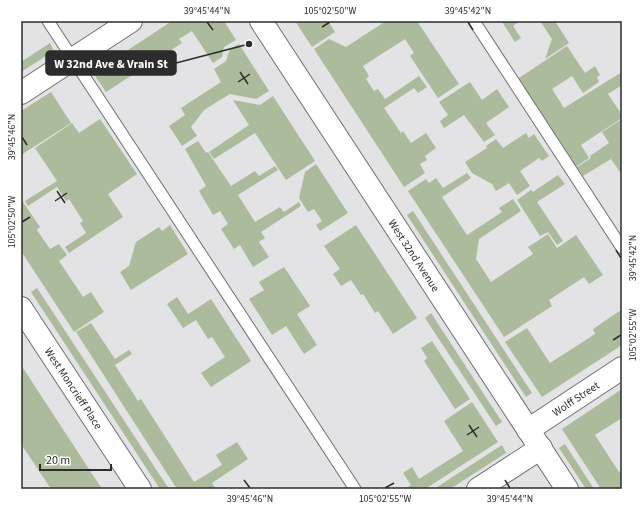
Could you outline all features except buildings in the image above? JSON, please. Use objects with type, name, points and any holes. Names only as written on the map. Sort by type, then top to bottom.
[{"type":"street","points":[[21,93],[131,21]]},
{"type":"street","name":"West 32nd Avenue","points":[[261,21],[567,489]]},
{"type":"street","name":"West Moncrieff Place","points":[[21,308],[140,489]]},
{"type":"street","name":"Wolff Street","points":[[528,430],[622,368]]},
{"type":"street","points":[[478,489],[541,448]]},
{"type":"lane","points":[[48,21],[355,489]]},
{"type":"lane","points":[[474,21],[622,248]]},
{"type":"green space","points":[[172,21],[224,21],[236,40],[224,47],[222,57],[213,63],[192,31],[179,39],[182,43],[106,92],[93,73]]},
{"type":"green space","points":[[295,21],[328,21],[335,32],[312,47]]},
{"type":"green space","points":[[386,21],[417,21],[459,84],[438,98],[410,56],[414,53],[405,39],[363,66],[369,76],[366,79],[374,91],[378,89],[385,99],[419,76],[427,87],[418,93],[414,88],[384,108],[401,133],[403,131],[411,143],[426,133],[436,148],[425,156],[427,160],[420,164],[425,173],[404,187],[314,49],[329,39],[346,47]]},
{"type":"green space","points":[[520,21],[513,26],[521,38],[515,42],[502,22]]},
{"type":"green space","points":[[540,21],[555,21],[569,43],[545,59],[552,39]]},
{"type":"green space","points":[[50,43],[54,51],[21,72],[21,62]]},
{"type":"green space","points":[[239,44],[269,91],[256,99],[230,94],[204,110],[191,127],[197,136],[182,146],[169,126],[185,115],[181,108],[221,82],[214,69],[226,61],[230,49]]},
{"type":"green space","points":[[567,46],[585,73],[595,66],[600,75],[597,77],[599,82],[583,93],[572,76],[552,89],[564,108],[622,72],[622,85],[608,94],[622,115],[622,118],[581,145],[589,158],[574,168],[516,80]]},
{"type":"green space","points":[[470,82],[482,100],[497,89],[509,107],[486,123],[495,135],[484,142],[464,115],[444,128],[440,121],[448,115],[439,102]]},
{"type":"green space","points":[[51,92],[71,123],[21,155],[21,111]]},
{"type":"green space","points":[[273,96],[315,161],[286,180],[255,133],[214,159],[209,152],[249,125],[233,100],[260,105]]},
{"type":"green space","points":[[100,119],[137,174],[108,194],[123,217],[69,253],[65,247],[86,233],[80,223],[83,221],[69,199],[66,201],[57,187],[28,206],[25,201],[57,181],[35,148],[72,123],[79,133]]},
{"type":"green space","points":[[622,119],[622,175],[611,159],[583,176],[577,167],[609,143],[602,132]]},
{"type":"green space","points":[[526,133],[529,138],[534,134],[549,156],[542,161],[539,158],[520,171],[530,186],[517,195],[509,183],[496,191],[492,184],[472,173],[465,162],[487,148],[486,146],[496,139],[503,148]]},
{"type":"green space","points":[[198,141],[206,153],[208,152],[231,186],[255,171],[259,176],[275,166],[278,170],[238,195],[255,222],[280,207],[284,212],[299,202],[301,206],[261,232],[265,238],[259,242],[269,257],[253,267],[240,245],[234,249],[221,229],[228,224],[220,211],[213,215],[199,191],[206,186],[185,149]]},
{"type":"green space","points":[[316,164],[348,213],[320,231],[316,225],[322,221],[314,209],[308,212],[299,198],[305,172]]},
{"type":"green space","points":[[467,173],[471,178],[442,197],[467,235],[502,212],[499,208],[513,199],[521,211],[479,239],[476,259],[491,282],[533,254],[528,247],[548,234],[557,248],[576,235],[603,275],[589,284],[584,277],[549,300],[552,306],[504,337],[408,191],[426,179],[429,183],[436,178],[443,188]]},
{"type":"green space","points":[[558,175],[565,184],[537,202],[563,241],[557,245],[548,232],[540,236],[517,200],[531,190],[533,192]]},
{"type":"green space","points":[[23,202],[40,227],[37,230],[50,249],[59,244],[67,255],[59,261],[83,297],[91,292],[104,312],[74,332],[21,251],[21,203]]},
{"type":"green space","points":[[413,211],[532,393],[526,397],[407,215]]},
{"type":"green space","points":[[170,225],[188,254],[131,290],[120,272],[129,266],[136,242],[159,227],[162,231]]},
{"type":"green space","points":[[356,225],[417,318],[393,334],[378,311],[375,313],[363,294],[361,295],[351,280],[341,286],[333,274],[340,269],[324,246]]},
{"type":"green space","points":[[284,267],[310,306],[297,314],[317,345],[304,354],[286,326],[272,335],[249,299],[264,290],[259,282]]},
{"type":"green space","points":[[37,288],[169,489],[160,489],[31,292]]},
{"type":"green space","points":[[177,297],[188,314],[211,299],[251,361],[211,387],[201,373],[225,357],[212,337],[208,339],[196,320],[183,328],[167,304]]},
{"type":"green space","points":[[621,310],[622,345],[542,397],[505,342],[527,328],[550,363],[595,334],[593,329]]},
{"type":"green space","points":[[431,313],[502,422],[496,426],[425,318]]},
{"type":"green space","points":[[91,323],[115,359],[129,350],[132,354],[115,365],[138,401],[141,399],[194,482],[222,465],[216,455],[237,442],[248,459],[212,483],[216,489],[177,489],[76,332]]},
{"type":"green space","points":[[432,341],[470,399],[455,409],[424,361],[427,358],[421,348]]},
{"type":"green space","points":[[21,365],[102,489],[51,489],[21,444]]},
{"type":"green space","points":[[622,389],[622,418],[595,435],[619,472],[622,470],[622,489],[601,489],[562,429]]},
{"type":"green space","points":[[472,402],[498,442],[425,489],[404,489],[411,485],[403,473],[412,467],[419,479],[463,451],[444,421]]},
{"type":"green space","points":[[565,444],[594,489],[586,489],[559,448]]},
{"type":"green space","points":[[502,445],[506,453],[450,489],[434,489]]},
{"type":"place","name":"W 32nd Ave & Vrain St","points":[[249,44]]}]
